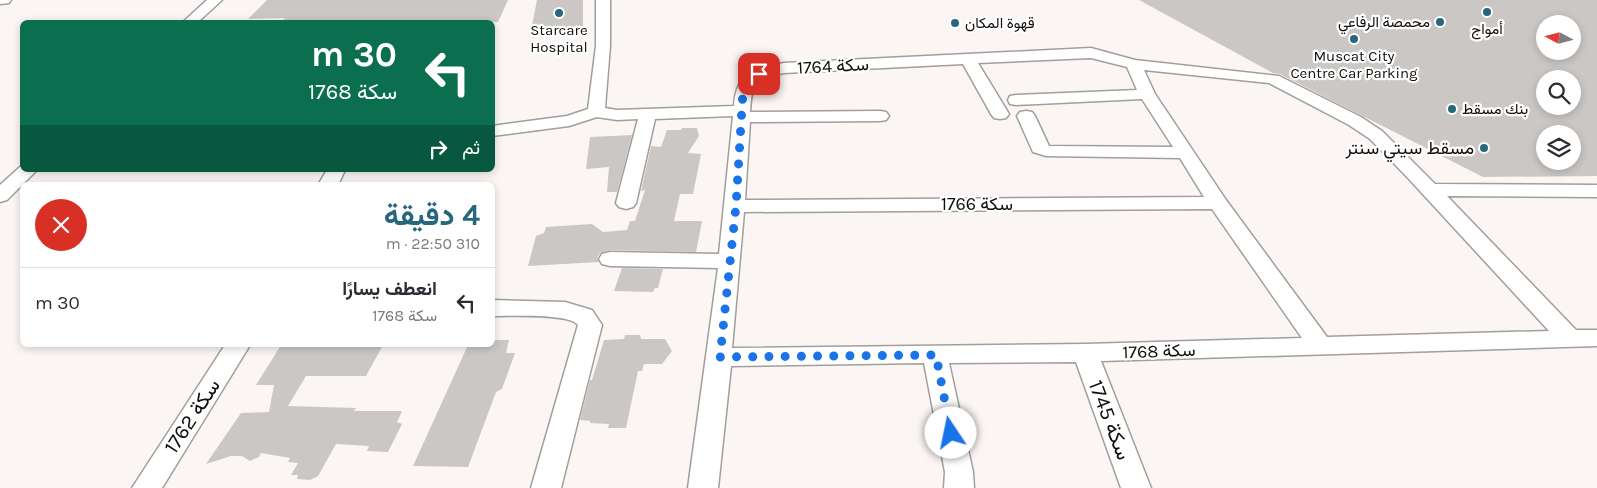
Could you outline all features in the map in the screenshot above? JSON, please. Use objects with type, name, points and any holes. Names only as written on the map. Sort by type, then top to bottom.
[{"type":"street","points":[[192,20],[215,0]]},
{"type":"street","points":[[596,112],[602,46],[603,0]]},
{"type":"street","name":"سكة 1764","points":[[703,488],[720,357],[736,206],[741,114],[745,85],[750,79],[768,71],[784,68],[1091,53],[1133,64],[1273,79],[1335,109],[1376,135],[1430,190],[1588,341]]},
{"type":"street","points":[[968,59],[1000,114]]},
{"type":"street","points":[[1133,64],[1147,94],[1218,203],[1320,346]]},
{"type":"street","points":[[1016,100],[1147,94]]},
{"type":"street","points":[[495,131],[569,121],[596,112],[603,115],[880,116]]},
{"type":"street","points":[[626,203],[648,114]]},
{"type":"street","points":[[1026,116],[1039,148],[1046,151],[1185,153]]},
{"type":"street","points":[[0,196],[26,172]]},
{"type":"street","points":[[1430,190],[1597,191]]},
{"type":"street","name":"سكة 1766","points":[[736,206],[1218,203]]},
{"type":"street","points":[[610,259],[730,261]]},
{"type":"street","points":[[495,308],[565,310],[584,316],[590,325],[546,488]]},
{"type":"street","name":"سكة 1768","points":[[720,357],[1085,353],[1588,341]]},
{"type":"street","name":"سكة 1762","points":[[147,488],[237,347]]},
{"type":"street","name":"سكة 1745","points":[[1085,353],[1136,488]]},
{"type":"street","points":[[936,355],[959,472],[959,488]]},
{"type":"building","points":[[267,0],[508,0],[498,22],[495,22],[495,20],[248,19]]},
{"type":"building","name":"Starcare Hospital","points":[[537,0],[583,0],[583,26],[531,31]]},
{"type":"building","points":[[1139,0],[1597,0],[1597,176],[1483,177],[1280,74],[1273,73]]},
{"type":"building","points":[[682,128],[697,128],[699,136],[688,153],[701,154],[693,194],[680,194],[674,221],[702,221],[696,252],[610,250],[600,253],[597,258],[599,262],[528,266],[536,236],[544,233],[546,227],[592,224],[603,232],[627,230],[630,221],[635,221],[645,190],[641,191],[651,146],[661,147],[667,130],[681,130]]},
{"type":"building","points":[[632,135],[617,192],[607,192],[609,167],[586,169],[590,137]]},
{"type":"building","points":[[622,268],[663,269],[658,288],[655,288],[653,292],[614,291]]},
{"type":"building","points":[[625,335],[640,335],[641,339],[665,339],[672,351],[662,364],[644,364],[642,371],[638,371],[626,428],[608,428],[609,424],[590,423],[590,421],[580,420],[590,380],[592,380],[604,340],[624,339]]},
{"type":"building","points":[[495,340],[509,340],[506,353],[515,353],[502,389],[496,392],[468,467],[413,466],[467,347],[495,347]]},
{"type":"building","points":[[280,347],[382,347],[366,376],[306,376],[288,406],[356,408],[354,411],[402,411],[397,422],[402,424],[388,452],[367,451],[369,446],[336,444],[318,476],[310,480],[297,479],[298,475],[291,475],[298,463],[288,462],[290,458],[261,453],[259,457],[250,461],[242,456],[231,456],[206,464],[241,413],[269,412],[274,385],[256,385]]},
{"type":"place","name":"أمواج","points":[[1487,12]]},
{"type":"place","name":"Starcare Hospital","points":[[559,13]]},
{"type":"place","name":"محمصة الرفاعي","points":[[1440,22]]},
{"type":"place","name":"قهوة المكان","points":[[955,23]]},
{"type":"place","name":"Muscat City Centre Car Parking","points":[[1354,39]]},
{"type":"place","name":"بنك مسقط","points":[[1452,109]]},
{"type":"place","name":"مسقط سيتي سنتر","points":[[1484,148]]},
{"type":"route","points":[[759,74],[750,79],[743,91],[736,206],[720,357],[936,355],[951,433]]}]
